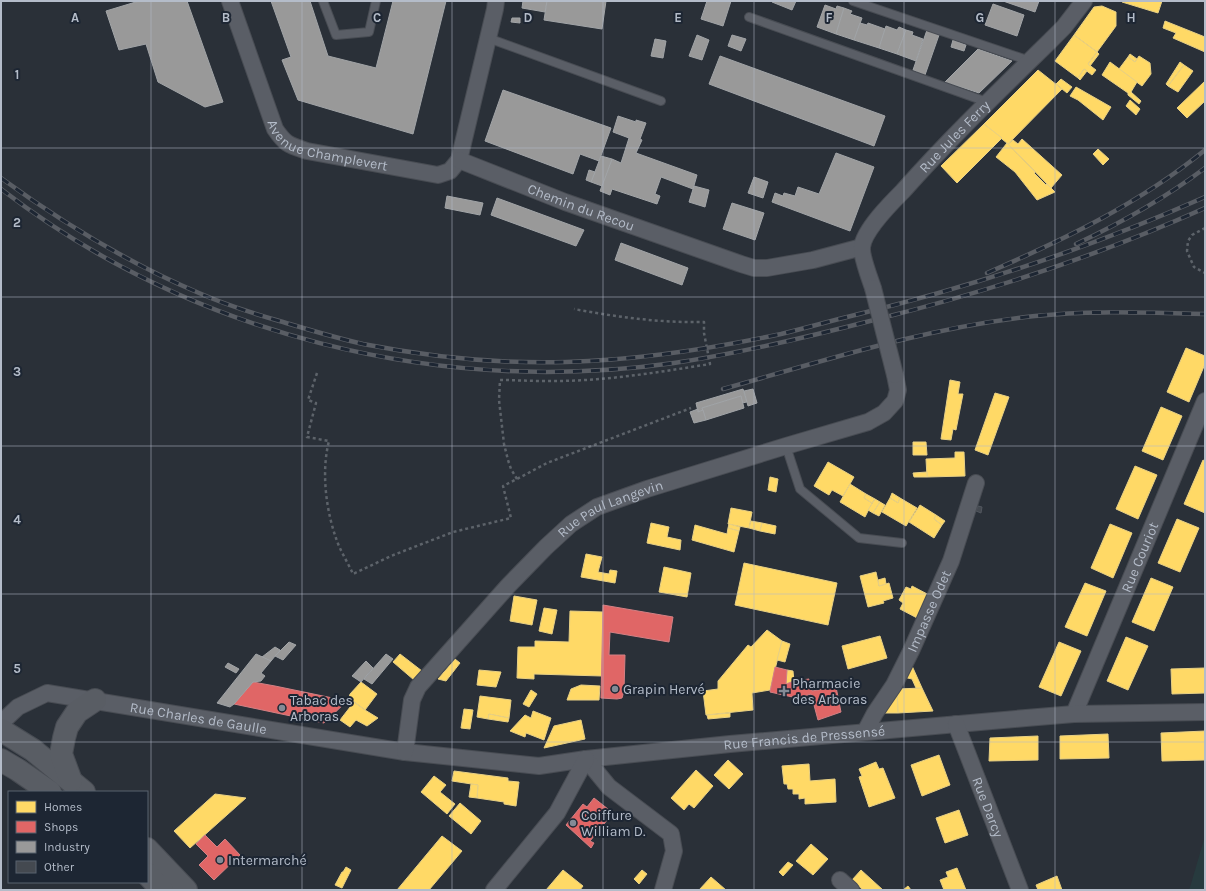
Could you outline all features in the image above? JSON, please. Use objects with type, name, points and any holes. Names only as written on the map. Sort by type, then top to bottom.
[{"type":"main road","points":[[77,786],[61,754],[64,738],[67,728],[77,712],[94,700]]},
{"type":"main road","points":[[1,730],[33,750],[77,786]]},
{"type":"main road","points":[[1,760],[49,791]]},
{"type":"main road","points":[[148,850],[186,890]]},
{"type":"main road","points":[[148,875],[162,890]]},
{"type":"street","name":"Avenue Champlevert","points":[[230,1],[275,129],[289,144],[307,151],[438,175],[450,171],[459,160]]},
{"type":"street","points":[[459,160],[496,1]]},
{"type":"street","name":"Rue Jules Ferry","points":[[862,247],[867,233],[876,220],[931,159],[1064,27],[1084,1]]},
{"type":"street","name":"Chemin du Recou","points":[[459,160],[565,202],[754,268],[778,267],[862,247]]},
{"type":"street","name":"Rue Paul Langevin","points":[[405,752],[412,700],[418,687],[508,586],[571,524],[597,507],[647,489],[868,422],[887,411],[894,401],[898,390],[873,288],[866,268],[862,247]]},
{"type":"street","name":"Rue Couriot","points":[[1074,714],[1205,401]]},
{"type":"street","name":"Impasse Odet","points":[[865,732],[874,713],[894,685],[914,644],[951,561],[976,483]]},
{"type":"street","name":"Rue Charles de Gaulle","points":[[1,723],[18,707],[47,693],[405,752]]},
{"type":"street","name":"Rue Francis de Pressensé","points":[[405,752],[540,766],[586,759],[730,744],[1074,714],[1205,712]]},
{"type":"street","name":"Rue Darcy","points":[[956,724],[1020,890]]},
{"type":"street","points":[[494,890],[557,813],[586,759],[609,788],[671,834],[674,851],[663,890]]},
{"type":"lane","points":[[323,1],[336,35],[369,32],[376,1]]},
{"type":"lane","points":[[853,1],[1030,61]]},
{"type":"lane","points":[[749,17],[987,102]]},
{"type":"lane","points":[[488,38],[661,101]]},
{"type":"lane","points":[[786,446],[800,488],[859,538],[902,543]]},
{"type":"path","points":[[1205,228],[1192,235],[1188,241],[1187,251],[1194,267],[1205,273]]},
{"type":"path","points":[[517,479],[511,469],[504,444],[499,400],[500,380],[543,381],[592,379],[649,374],[710,364],[704,333],[704,322],[650,321],[609,316],[574,309]]},
{"type":"path","points":[[317,374],[308,400],[316,403],[307,437],[329,441],[326,454],[325,477],[330,518],[338,543],[353,574],[391,556],[453,532],[511,518],[503,486],[547,463],[691,408]]},
{"type":"green space","points":[[1205,836],[1205,890],[1189,890],[1191,884]]},
{"type":"building: Homes","points":[[1122,1],[1162,1],[1158,13]]},
{"type":"building: Homes","points":[[1102,6],[1116,12],[1116,26],[1097,52],[1074,35],[1094,7]]},
{"type":"building: Homes","points":[[1165,21],[1205,37],[1205,52],[1173,38],[1176,33],[1163,28]]},
{"type":"building: Homes","points":[[1074,35],[1097,52],[1088,64],[1096,70],[1092,75],[1084,69],[1078,78],[1055,61]]},
{"type":"building: Homes","points":[[1097,52],[1099,54],[1090,66],[1088,64]]},
{"type":"building: Homes","points":[[1130,54],[1137,59],[1135,62],[1128,57]]},
{"type":"building: Homes","points":[[1139,56],[1150,63],[1151,74],[1142,86],[1119,69],[1128,57],[1135,62]]},
{"type":"building: Homes","points":[[1110,62],[1137,82],[1131,92],[1141,101],[1139,104],[1128,95],[1128,93],[1102,75]]},
{"type":"building: Homes","points":[[1180,62],[1184,65],[1168,86],[1166,84]]},
{"type":"building: Homes","points":[[1184,65],[1193,71],[1178,92],[1168,86]]},
{"type":"building: Homes","points":[[1084,69],[1087,71],[1080,80],[1078,78]]},
{"type":"building: Homes","points":[[1038,70],[1062,89],[1008,144],[984,124]]},
{"type":"building: Homes","points":[[1061,79],[1072,87],[1067,93],[1056,84]]},
{"type":"building: Homes","points":[[1205,81],[1205,101],[1187,118],[1177,108]]},
{"type":"building: Homes","points":[[1076,87],[1111,107],[1103,120],[1078,100],[1070,96]]},
{"type":"building: Homes","points":[[1130,100],[1140,109],[1136,115],[1126,106]]},
{"type":"building: Homes","points":[[984,124],[1002,138],[957,183],[941,166]]},
{"type":"building: Homes","points":[[1022,139],[1062,175],[1051,188],[1008,144],[1013,140],[1018,144]]},
{"type":"building: Homes","points":[[1007,143],[1035,172],[1034,173],[1055,192],[1037,200],[1015,172],[996,157]]},
{"type":"building: Homes","points":[[1098,149],[1109,159],[1103,165],[1093,154]]},
{"type":"building: Homes","points":[[1186,348],[1205,356],[1205,364],[1189,402],[1167,392]]},
{"type":"building: Homes","points":[[950,380],[960,382],[958,394],[963,394],[956,430],[953,429],[951,440],[941,439]]},
{"type":"building: Homes","points":[[995,393],[1009,397],[988,455],[975,450]]},
{"type":"building: Homes","points":[[1161,407],[1182,416],[1163,460],[1142,451]]},
{"type":"building: Homes","points":[[913,442],[926,442],[927,455],[913,455]]},
{"type":"building: Homes","points":[[955,452],[964,452],[965,476],[927,477],[926,459],[955,458]]},
{"type":"building: Homes","points":[[1203,460],[1205,461],[1205,513],[1184,504]]},
{"type":"building: Homes","points":[[828,462],[854,477],[843,496],[832,490],[829,495],[814,486]]},
{"type":"building: Homes","points":[[1135,466],[1157,475],[1138,519],[1116,509]]},
{"type":"building: Homes","points":[[927,472],[927,477],[914,477],[913,473]]},
{"type":"building: Homes","points":[[770,477],[778,479],[776,492],[768,490]]},
{"type":"building: Homes","points":[[850,484],[866,494],[864,498],[872,503],[865,517],[840,502]]},
{"type":"building: Homes","points":[[892,493],[900,498],[898,503],[890,498]]},
{"type":"building: Homes","points":[[866,494],[875,499],[872,503],[864,498]]},
{"type":"building: Homes","points":[[890,498],[898,503],[900,498],[917,508],[906,526],[882,512]]},
{"type":"building: Homes","points":[[875,499],[880,502],[873,513],[868,510]]},
{"type":"building: Homes","points":[[880,502],[885,505],[879,516],[873,513]]},
{"type":"building: Homes","points":[[920,505],[936,515],[934,519],[942,525],[934,538],[909,522]]},
{"type":"building: Homes","points":[[731,508],[752,512],[749,528],[728,524]]},
{"type":"building: Homes","points":[[936,515],[945,521],[942,525],[934,519]]},
{"type":"building: Homes","points":[[1177,519],[1199,528],[1180,572],[1158,563]]},
{"type":"building: Homes","points":[[751,521],[762,523],[760,531],[749,528]]},
{"type":"building: Homes","points":[[651,523],[669,527],[667,537],[681,540],[680,550],[647,543]]},
{"type":"building: Homes","points":[[762,523],[776,526],[775,534],[760,531]]},
{"type":"building: Homes","points":[[729,524],[740,527],[739,531],[728,528]]},
{"type":"building: Homes","points":[[1110,524],[1132,533],[1113,578],[1091,568]]},
{"type":"building: Homes","points":[[695,525],[727,534],[728,528],[739,531],[734,552],[692,540]]},
{"type":"building: Homes","points":[[586,554],[602,557],[598,572],[609,574],[610,570],[617,571],[615,583],[581,577]]},
{"type":"building: Homes","points":[[744,563],[837,583],[828,625],[735,605]]},
{"type":"building: Homes","points":[[664,567],[691,573],[687,597],[659,592]]},
{"type":"building: Homes","points":[[876,572],[879,586],[889,583],[893,598],[883,601],[884,603],[868,607],[860,576]]},
{"type":"building: Homes","points":[[885,578],[886,584],[879,586],[878,580]]},
{"type":"building: Homes","points":[[1151,578],[1173,587],[1154,631],[1132,622]]},
{"type":"building: Homes","points":[[1085,583],[1106,591],[1087,636],[1065,627]]},
{"type":"building: Homes","points":[[912,586],[931,596],[919,619],[900,609],[903,603],[899,600],[906,587],[911,589]]},
{"type":"building: Homes","points":[[514,596],[537,600],[532,625],[510,621]]},
{"type":"building: Homes","points":[[544,608],[557,610],[552,634],[539,631]]},
{"type":"building: Homes","points":[[570,611],[603,612],[602,676],[534,674],[534,679],[517,678],[518,647],[535,647],[535,641],[569,642]]},
{"type":"building: Homes","points":[[767,630],[782,641],[770,690],[752,693],[753,710],[706,715],[703,691],[718,689],[718,681],[748,645],[751,647]]},
{"type":"building: Homes","points":[[880,636],[887,658],[848,669],[842,646]]},
{"type":"building: Homes","points":[[1126,637],[1148,646],[1128,690],[1107,681]]},
{"type":"building: Homes","points":[[782,641],[790,644],[785,662],[777,660]]},
{"type":"building: Homes","points":[[1059,642],[1081,651],[1061,696],[1039,687]]},
{"type":"building: Homes","points":[[400,654],[422,671],[414,680],[393,662]]},
{"type":"building: Homes","points":[[455,659],[460,663],[446,681],[438,679]]},
{"type":"building: Homes","points":[[911,664],[922,688],[916,688],[912,679],[903,677]]},
{"type":"building: Homes","points":[[1205,668],[1205,693],[1172,694],[1171,669]]},
{"type":"building: Homes","points":[[479,670],[501,672],[496,687],[477,685]]},
{"type":"building: Homes","points":[[787,670],[793,671],[794,681],[786,684]]},
{"type":"building: Homes","points":[[361,682],[377,694],[365,710],[349,698],[350,694]]},
{"type":"building: Homes","points":[[581,685],[600,686],[599,700],[567,700],[571,689]]},
{"type":"building: Homes","points":[[922,688],[933,711],[898,713],[897,689]]},
{"type":"building: Homes","points":[[897,689],[898,713],[880,713]]},
{"type":"building: Homes","points":[[531,690],[537,694],[529,707],[523,704]]},
{"type":"building: Homes","points":[[480,696],[511,700],[509,718],[489,714],[488,719],[477,717]]},
{"type":"building: Homes","points":[[354,702],[378,718],[367,726],[356,720],[350,727],[340,720]]},
{"type":"building: Homes","points":[[464,709],[473,710],[470,729],[461,728]]},
{"type":"building: Homes","points":[[533,711],[551,718],[544,740],[526,733],[525,737],[510,731],[525,715],[531,718]]},
{"type":"building: Homes","points":[[730,713],[730,717],[708,719],[707,715]]},
{"type":"building: Homes","points":[[489,714],[509,718],[508,722],[488,719]]},
{"type":"building: Homes","points":[[581,720],[585,739],[544,748],[554,726]]},
{"type":"building: Homes","points":[[1205,731],[1205,760],[1162,761],[1161,733]]},
{"type":"building: Homes","points":[[1108,734],[1109,758],[1060,759],[1060,736]]},
{"type":"building: Homes","points":[[1038,736],[1038,760],[989,761],[990,738]]},
{"type":"building: Homes","points":[[939,755],[950,785],[922,796],[911,765]]},
{"type":"building: Homes","points":[[728,760],[743,774],[729,789],[714,775]]},
{"type":"building: Homes","points":[[876,762],[879,769],[883,768],[895,798],[869,807],[859,777],[862,776],[859,769]]},
{"type":"building: Homes","points":[[809,764],[810,781],[835,779],[836,802],[805,804],[805,798],[799,799],[799,794],[793,794],[793,789],[788,789],[787,784],[784,784],[782,766]]},
{"type":"building: Homes","points":[[696,770],[713,786],[694,808],[689,804],[684,810],[671,798]]},
{"type":"building: Homes","points":[[454,771],[508,778],[508,781],[519,782],[516,806],[504,804],[504,802],[477,798],[478,785],[452,781]]},
{"type":"building: Homes","points":[[434,776],[446,785],[440,792],[455,804],[447,814],[421,792]]},
{"type":"building: Homes","points":[[471,784],[478,785],[477,798],[469,797]]},
{"type":"building: Homes","points":[[215,794],[246,798],[190,848],[174,831]]},
{"type":"building: Homes","points":[[460,803],[481,821],[471,834],[449,816]]},
{"type":"building: Homes","points":[[959,810],[968,835],[945,843],[936,818]]},
{"type":"building: Homes","points":[[442,836],[462,851],[429,890],[397,890]]},
{"type":"building: Homes","points":[[811,844],[828,859],[813,875],[796,861]]},
{"type":"building: Homes","points":[[788,862],[793,865],[783,876],[779,872]]},
{"type":"building: Homes","points":[[346,867],[351,870],[342,888],[335,885]]},
{"type":"building: Homes","points":[[957,868],[966,890],[944,890],[940,880],[948,877],[946,872]]},
{"type":"building: Homes","points":[[563,870],[583,886],[580,890],[546,890]]},
{"type":"building: Homes","points":[[642,870],[647,874],[639,884],[634,879]]},
{"type":"building: Homes","points":[[861,870],[883,890],[863,890],[852,880]]},
{"type":"building: Homes","points":[[1057,876],[1062,890],[1038,890],[1036,885]]},
{"type":"building: Homes","points":[[711,877],[726,890],[699,890]]},
{"type":"building: Homes","points":[[908,886],[911,890],[903,890]]},
{"type":"building: Shops","points":[[603,605],[673,617],[669,642],[610,632],[609,655],[625,655],[624,691],[622,698],[617,699],[601,698]]},
{"type":"building: Shops","points":[[775,667],[787,670],[786,684],[794,681],[809,679],[812,691],[836,687],[841,712],[818,720],[811,694],[797,698],[770,692]]},
{"type":"building: Shops","points":[[253,682],[347,701],[324,723],[234,704]]},
{"type":"building: Shops","points":[[594,798],[613,813],[590,841],[594,843],[591,848],[566,825],[583,804],[587,807]]},
{"type":"building: Shops","points":[[205,835],[217,847],[225,839],[240,855],[214,880],[199,865],[208,856],[196,844]]},
{"type":"building: Industry","points":[[139,1],[187,1],[223,102],[205,107],[158,82],[146,44],[119,50],[106,11]]},
{"type":"building: Industry","points":[[271,1],[310,1],[328,56],[376,68],[393,1],[446,1],[413,134],[298,100],[282,60],[291,57]]},
{"type":"building: Industry","points":[[523,1],[547,1],[545,12],[522,8]]},
{"type":"building: Industry","points":[[547,1],[606,1],[602,29],[544,20]]},
{"type":"building: Industry","points":[[707,1],[731,1],[723,26],[701,19]]},
{"type":"building: Industry","points":[[772,1],[796,1],[792,10]]},
{"type":"building: Industry","points":[[1003,1],[1039,1],[1035,12]]},
{"type":"building: Industry","points":[[993,4],[1024,15],[1017,36],[985,25]]},
{"type":"building: Industry","points":[[825,5],[836,9],[837,6],[844,8],[836,34],[817,27]]},
{"type":"building: Industry","points":[[844,8],[852,11],[850,14],[862,18],[854,40],[836,34]]},
{"type":"building: Industry","points":[[512,18],[520,18],[520,23],[511,22]]},
{"type":"building: Industry","points":[[860,23],[867,25],[868,23],[885,29],[879,48],[854,40]]},
{"type":"building: Industry","points":[[886,26],[897,30],[899,27],[906,30],[897,54],[879,48]]},
{"type":"building: Industry","points":[[906,30],[913,32],[912,35],[923,39],[916,61],[897,54]]},
{"type":"building: Industry","points":[[927,30],[939,35],[925,75],[913,70]]},
{"type":"building: Industry","points":[[697,35],[709,40],[702,60],[689,56]]},
{"type":"building: Industry","points":[[732,35],[746,39],[741,51],[728,46]]},
{"type":"building: Industry","points":[[655,39],[666,41],[663,58],[651,56]]},
{"type":"building: Industry","points":[[953,40],[966,45],[964,51],[951,47]]},
{"type":"building: Industry","points":[[978,49],[1012,61],[979,93],[945,82]]},
{"type":"building: Industry","points":[[720,56],[885,116],[874,146],[709,84]]},
{"type":"building: Industry","points":[[503,90],[611,128],[599,161],[580,154],[573,174],[485,141]]},
{"type":"building: Industry","points":[[618,116],[636,122],[636,120],[646,123],[640,139],[642,140],[636,153],[697,175],[693,189],[661,177],[655,194],[660,196],[657,204],[612,189],[610,195],[600,191],[612,159],[621,163],[629,138],[613,132]]},
{"type":"building: Industry","points":[[836,153],[874,167],[850,231],[772,202],[775,193],[783,196],[784,193],[795,196],[798,187],[819,194]]},
{"type":"building: Industry","points":[[601,156],[612,159],[602,186],[591,182]]},
{"type":"building: Industry","points":[[589,170],[595,172],[591,182],[586,180]]},
{"type":"building: Industry","points":[[754,177],[768,182],[763,198],[748,193]]},
{"type":"building: Industry","points":[[694,186],[709,190],[705,207],[689,202]]},
{"type":"building: Industry","points":[[447,196],[483,203],[480,215],[445,208]]},
{"type":"building: Industry","points":[[497,198],[584,230],[576,246],[491,215]]},
{"type":"building: Industry","points":[[732,203],[764,213],[755,240],[723,229]]},
{"type":"building: Industry","points":[[621,243],[688,268],[682,285],[615,260]]},
{"type":"building: Industry","points":[[743,389],[747,402],[742,403],[741,396],[702,408],[703,410],[698,412],[696,403]]},
{"type":"building: Industry","points":[[753,389],[757,403],[748,406],[744,391]]},
{"type":"building: Industry","points":[[741,396],[744,408],[706,420],[702,408]]},
{"type":"building: Industry","points":[[698,409],[698,412],[703,410],[706,420],[694,423],[690,412]]},
{"type":"building: Industry","points":[[289,642],[296,645],[283,660],[275,656]]},
{"type":"building: Industry","points":[[275,647],[280,650],[271,661],[262,657]]},
{"type":"building: Industry","points":[[256,654],[271,661],[261,673],[265,676],[261,681],[253,682],[230,707],[217,703]]},
{"type":"building: Industry","points":[[386,654],[393,659],[372,684],[364,679]]},
{"type":"building: Industry","points":[[366,661],[373,668],[361,682],[352,676]]},
{"type":"building: Industry","points":[[228,663],[239,669],[236,673],[225,667]]},
{"type":"building: Other","points":[[978,506],[982,507],[981,513],[976,511]]},
{"type":"railway","points":[[987,273],[1045,247],[1128,204],[1180,169],[1205,150]]},
{"type":"railway","points":[[1076,244],[1142,209],[1174,190],[1205,168]]},
{"type":"railway","points":[[1,178],[48,211],[121,255],[173,281],[241,309],[333,337],[388,349],[464,359],[515,362],[566,362],[620,359],[674,353],[790,332],[900,304],[1033,264],[1120,232],[1205,197]]},
{"type":"railway","points":[[1,189],[75,240],[153,282],[235,317],[320,343],[407,361],[496,370],[585,371],[674,363],[800,338],[916,309],[1042,272],[1124,242],[1205,208]]},
{"type":"railway","points":[[723,389],[839,356],[917,336],[995,321],[1078,313],[1120,312],[1205,314]]},
{"type":"place","name":"Grapin Hervé","points":[[615,689]]},
{"type":"place","name":"Pharmacie des Arboras","points":[[784,691]]},
{"type":"place","name":"Tabac des Arboras","points":[[282,708]]},
{"type":"place","name":"Coiffure William D.","points":[[573,823]]},
{"type":"place","name":"Intermarché","points":[[220,860]]}]
